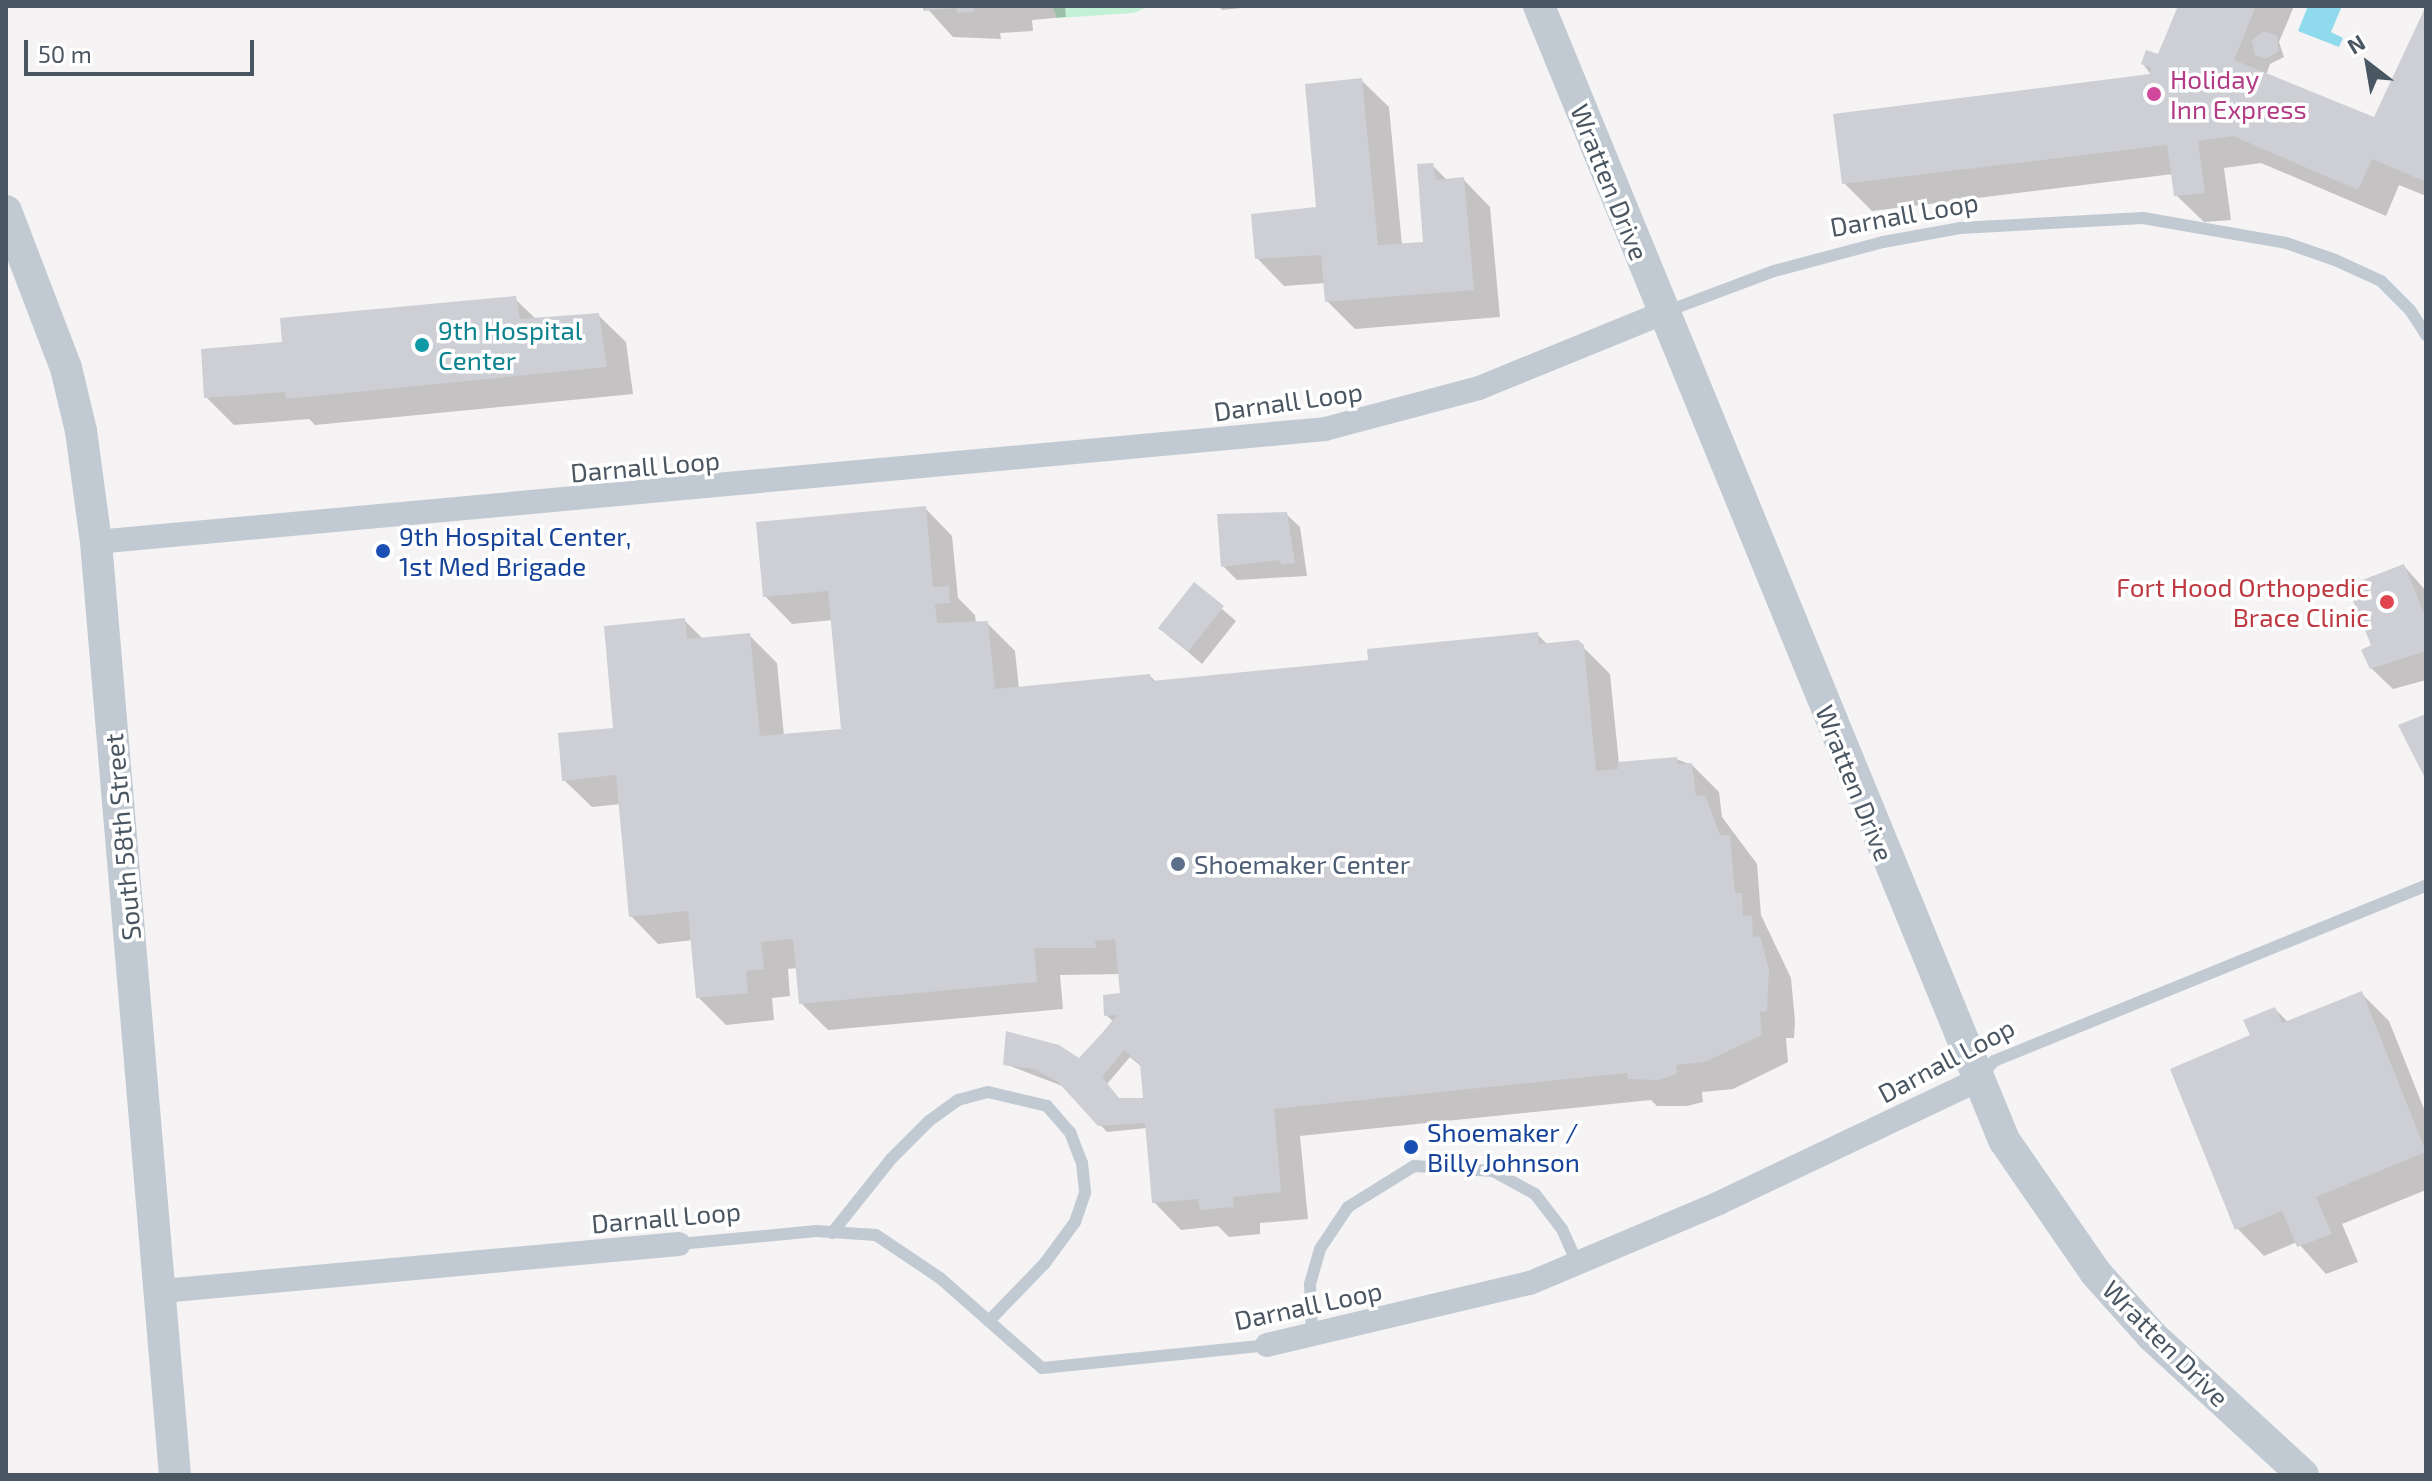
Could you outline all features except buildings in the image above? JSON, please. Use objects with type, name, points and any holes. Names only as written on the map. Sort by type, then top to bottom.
[{"type":"street","name":"Wratten Drive","points":[[1539,6],[1976,1081],[2004,1140],[2095,1272],[2152,1336],[2303,1475]]},
{"type":"street","name":"South 58th Street","points":[[6,211],[66,368],[81,431],[96,542],[162,1291],[175,1475]]},
{"type":"street","name":"Darnall Loop","points":[[96,542],[1325,429],[1479,388],[1663,313]]},
{"type":"street","name":"Darnall Loop","points":[[1267,1345],[1530,1283],[1719,1203],[1976,1081]]},
{"type":"street","name":"Darnall Loop","points":[[162,1291],[679,1244]]},
{"type":"lane","name":"Darnall Loop","points":[[1663,313],[1774,271],[1883,242],[1960,228],[2143,218],[2264,238],[2335,260],[2381,281],[2410,310],[2426,335]]},
{"type":"lane","name":"Darnall Loop","points":[[1976,1081],[1994,1061],[2426,886]]},
{"type":"lane","points":[[832,1233],[891,1159],[929,1121],[958,1100],[988,1092],[1047,1106],[1070,1132],[1082,1163],[1085,1193],[1075,1222],[1045,1263],[989,1321]]},
{"type":"lane","points":[[1312,1335],[1310,1284],[1320,1249],[1348,1207],[1414,1166],[1493,1171],[1535,1194],[1562,1229],[1577,1263]]},
{"type":"lane","name":"Darnall Loop","points":[[679,1244],[832,1233],[876,1235],[940,1278],[1042,1368],[1267,1345]]},
{"type":"green space","points":[[1052,6],[1150,6],[1134,13],[1057,18]]},
{"type":"water","points":[[2308,6],[2342,6],[2331,32],[2343,38],[2339,47],[2298,31]]},
{"type":"place","name":"Holiday Inn Express","points":[[2154,94]]},
{"type":"place","name":"9th Hospital Center","points":[[422,345]]},
{"type":"place","name":"9th Hospital Center, 1st Med Brigade","points":[[383,551]]},
{"type":"place","name":"Fort Hood Orthopedic Brace Clinic","points":[[2387,602]]},
{"type":"place","name":"Shoemaker Center","points":[[1178,864]]},
{"type":"place","name":"Shoemaker / Billy Johnson","points":[[1411,1147]]}]
